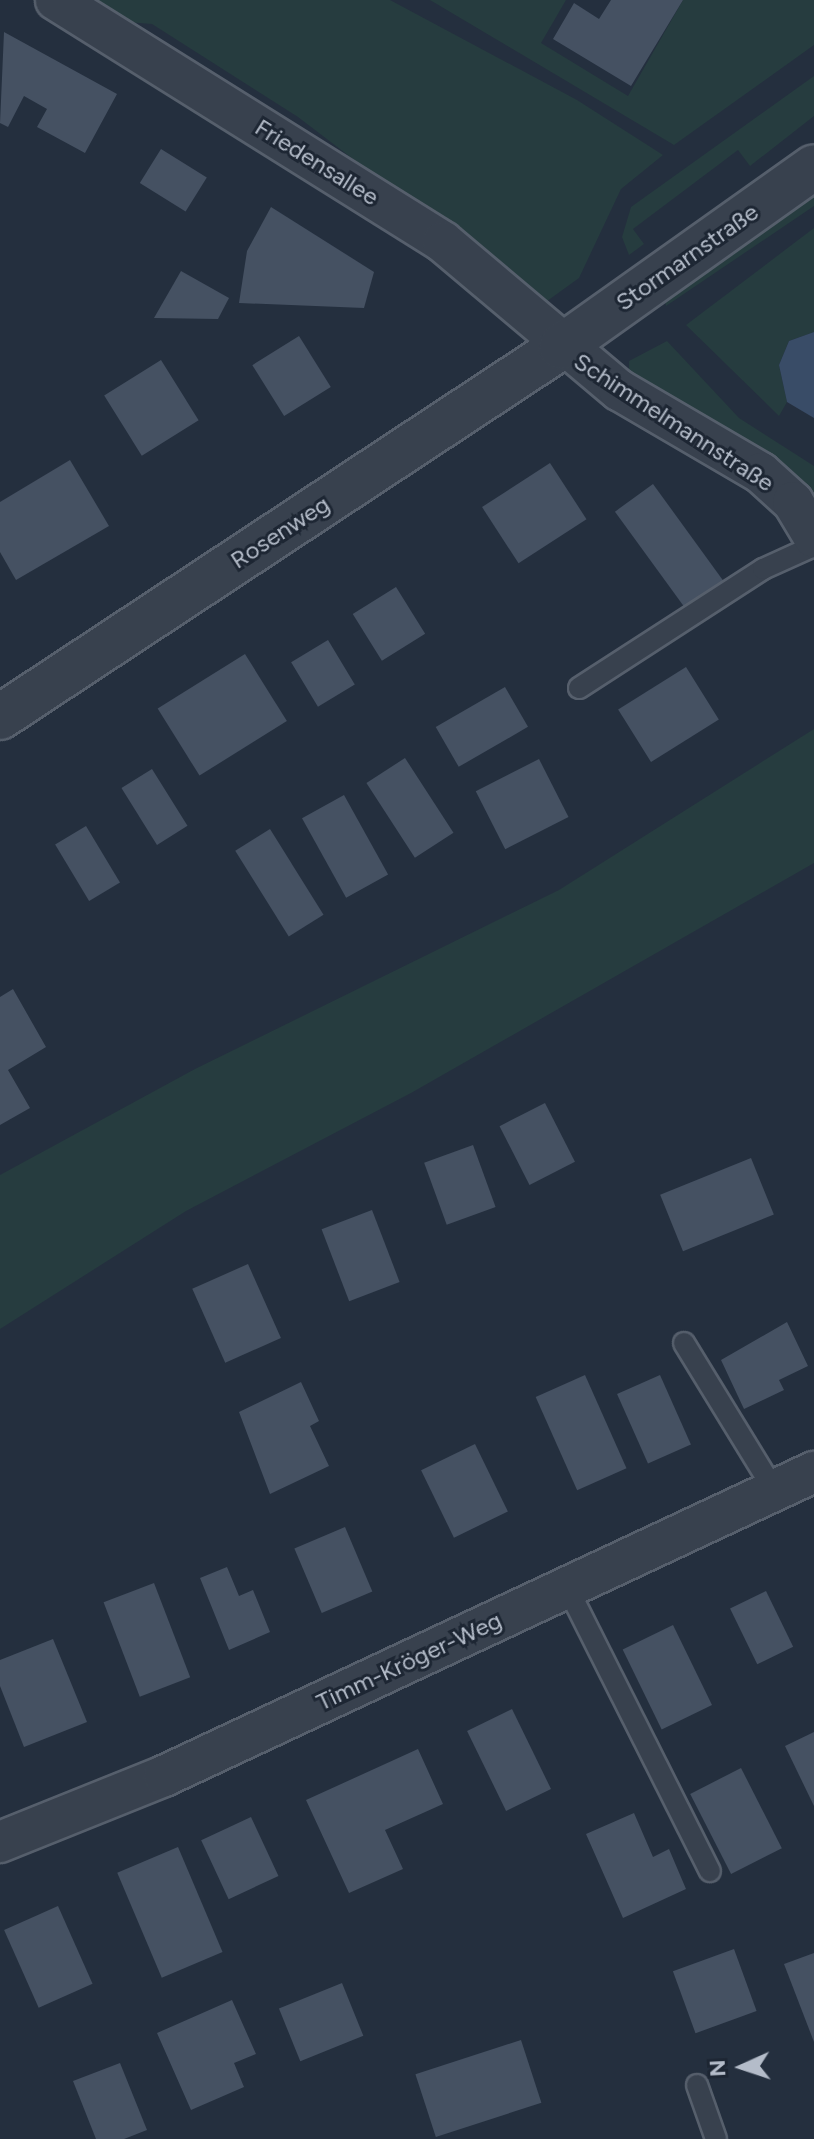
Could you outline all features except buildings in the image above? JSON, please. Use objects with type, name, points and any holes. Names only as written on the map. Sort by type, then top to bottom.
[{"type":"street","name":"Friedensallee","points":[[56,0],[443,242],[561,347]]},
{"type":"street","name":"Stormarnstraße","points":[[561,347],[814,167]]},
{"type":"street","name":"Schimmelmannstraße","points":[[561,347],[619,390],[761,473],[793,502],[814,537]]},
{"type":"street","name":"Rosenweg","points":[[0,717],[561,347]]},
{"type":"street","name":"Timm-Kröger-Weg","points":[[0,1842],[164,1776],[814,1472]]},
{"type":"lane","points":[[579,688],[763,569],[814,546]]},
{"type":"lane","points":[[684,1343],[774,1490]]},
{"type":"lane","points":[[567,1587],[710,1871]]},
{"type":"lane","points":[[697,2085],[716,2139]]},
{"type":"green space","points":[[90,0],[390,0],[577,100],[663,155],[621,189],[579,278],[543,304],[298,117],[152,24],[127,22]]},
{"type":"green space","points":[[430,0],[566,0],[541,43],[628,96],[683,0],[814,0],[814,45],[674,145]]},
{"type":"green space","points":[[814,76],[814,116],[750,166],[738,150],[633,229],[644,244],[629,255],[622,237],[631,207]]},
{"type":"green space","points":[[814,191],[814,206],[666,306],[665,301]]},
{"type":"green space","points":[[814,228],[814,332],[789,341],[779,365],[787,402],[779,416],[686,325]]},
{"type":"green space","points":[[667,341],[739,418],[814,466],[814,518],[629,373],[629,361]]},
{"type":"green space","points":[[814,729],[814,863],[411,1093],[186,1211],[0,1329],[0,1175],[195,1069],[559,890]]},
{"type":"water","points":[[814,332],[814,418],[787,402],[779,365],[789,341]]}]
